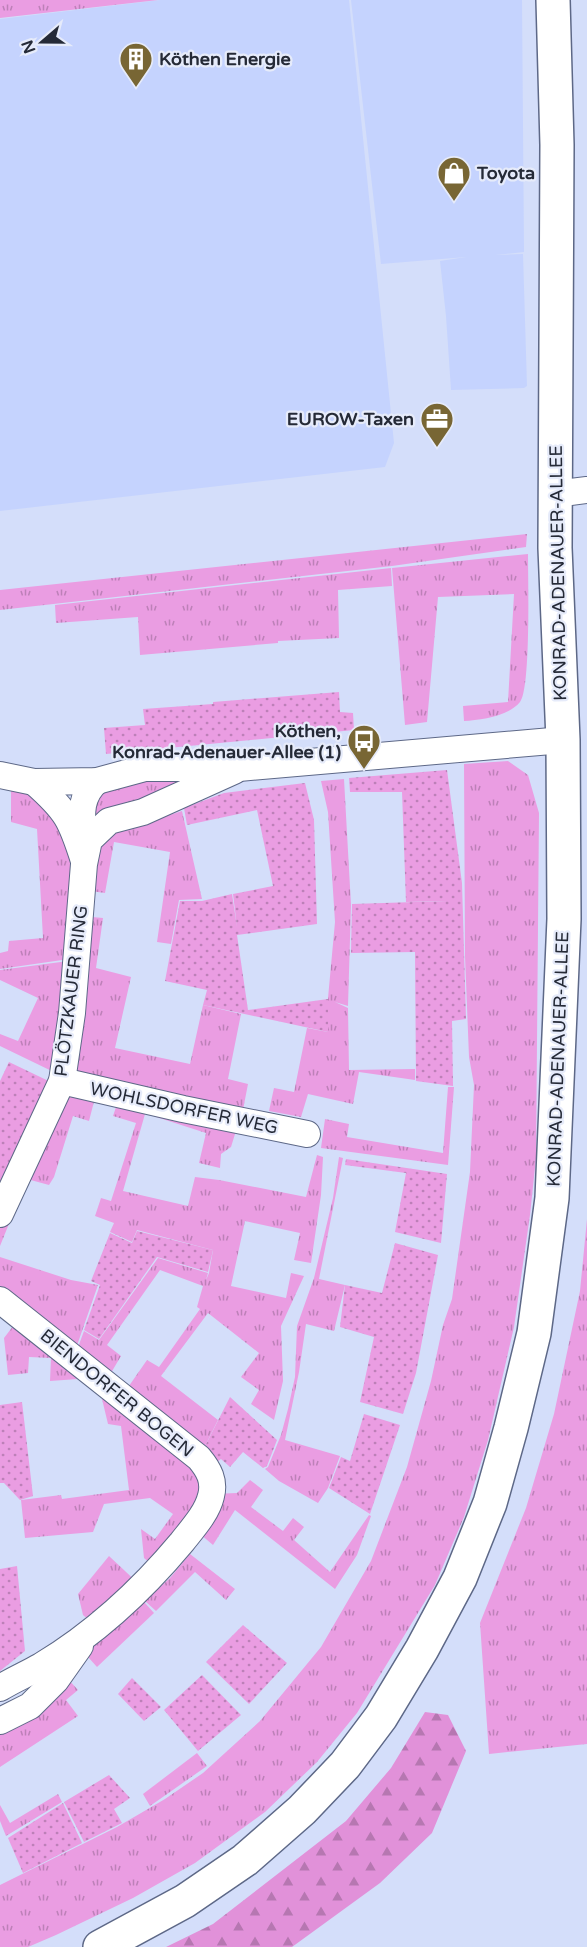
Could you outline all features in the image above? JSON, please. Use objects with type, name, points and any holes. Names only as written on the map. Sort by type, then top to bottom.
[{"type":"main road","name":"KONRAD-ADENAUER-ALLEE","points":[[100,1947],[185,1901],[246,1860],[302,1810],[345,1765],[381,1717],[422,1649],[460,1578],[485,1514],[512,1428],[534,1333],[552,1198],[564,919],[563,740],[555,570],[557,145],[553,0]]},
{"type":"street","points":[[555,494],[587,490]]},
{"type":"street","name":"PLÖTZKAUER RING","points":[[0,775],[34,782],[97,781],[145,768],[239,768],[563,740]]},
{"type":"street","name":"PLÖTZKAUER RING","points":[[0,1214],[62,1081],[72,1013],[88,840],[109,821],[143,812],[239,768]]},
{"type":"street","name":"PLÖTZKAUER RING","points":[[84,864],[85,794],[88,788],[97,781]]},
{"type":"street","name":"PLÖTZKAUER RING","points":[[34,782],[96,818],[109,821]]},
{"type":"street","name":"PLÖTZKAUER RING","points":[[34,782],[58,803],[69,818],[84,864]]},
{"type":"street","name":"WOHLSDORFER WEG","points":[[62,1081],[307,1134]]},
{"type":"street","name":"BIENDORFER BOGEN","points":[[0,1300],[199,1458],[208,1469],[212,1480],[212,1494],[207,1508],[189,1534],[141,1587],[91,1631],[40,1666],[0,1688]]},
{"type":"street","name":"BIENDORFER BOGEN","points":[[0,1721],[30,1706],[56,1680],[91,1631]]},
{"type":"shaded area","name":"Köthen Energie","points":[[160,0],[349,0],[394,443],[385,467],[0,511],[0,19]]},
{"type":"shaded area","points":[[351,0],[522,0],[524,252],[495,255],[523,254],[527,386],[524,388],[451,390],[440,261],[466,257],[381,264]]},
{"type":"green space","points":[[0,0],[158,0],[0,18]]},
{"type":"green space","points":[[527,534],[526,547],[392,566],[0,610],[0,590]]},
{"type":"green space","points":[[528,554],[526,677],[520,702],[502,714],[464,721],[463,706],[508,702],[514,594],[438,597],[427,722],[405,725],[392,568]]},
{"type":"green space","points":[[391,568],[392,586],[338,590],[339,638],[278,641],[278,643],[140,655],[138,617],[56,623],[55,605]]},
{"type":"green space","points":[[339,692],[340,712],[353,713],[354,730],[106,754],[104,728],[145,725],[143,709]]},
{"type":"green space","points":[[508,761],[528,775],[539,813],[536,1158],[514,1327],[488,1440],[464,1517],[435,1585],[357,1713],[317,1762],[265,1812],[195,1863],[133,1898],[28,1947],[0,1947],[0,1885],[117,1827],[165,1799],[203,1773],[260,1721],[321,1647],[371,1561],[407,1467],[431,1381],[443,1325],[452,1299],[470,1172],[474,1085],[469,1057],[465,956],[464,764]]},
{"type":"green space","points":[[231,769],[101,816],[85,810],[91,788]]},
{"type":"green space","points":[[447,770],[462,883],[466,1019],[452,1021],[453,1086],[416,1081],[415,952],[351,953],[352,904],[447,901],[406,902],[402,792],[350,792],[349,778]]},
{"type":"green space","points":[[11,778],[77,838],[76,958],[0,969],[0,953],[8,951],[9,941],[43,938],[37,829],[11,822]]},
{"type":"green space","points":[[344,779],[351,905],[348,1006],[335,1002],[348,1008],[349,1070],[415,1069],[415,1080],[359,1072],[353,1104],[308,1094],[301,1117],[269,1111],[274,1088],[294,1092],[307,1028],[328,1032],[328,998],[335,922],[328,812],[321,781]]},
{"type":"green space","points":[[305,783],[314,820],[317,924],[237,935],[248,1010],[328,999],[328,1032],[203,1005],[207,990],[165,981],[180,901],[202,901],[232,894],[237,927],[233,894],[273,886],[257,810],[187,825],[184,808],[224,793]]},
{"type":"green space","points":[[182,811],[202,899],[179,900],[171,944],[157,942],[170,852],[114,842],[105,893],[83,890],[85,864],[111,834]]},
{"type":"green space","points":[[81,916],[103,918],[96,968],[131,977],[115,1048],[190,1064],[203,1005],[241,1014],[228,1079],[248,1084],[241,1120],[231,1147],[221,1154],[220,1168],[199,1163],[206,1133],[147,1114],[153,1111],[145,1114],[123,1191],[188,1206],[195,1177],[306,1197],[317,1155],[323,1157],[321,1195],[311,1263],[294,1260],[300,1233],[245,1221],[231,1286],[286,1298],[291,1273],[304,1276],[281,1326],[283,1381],[274,1420],[251,1404],[259,1390],[241,1377],[259,1353],[208,1313],[161,1376],[218,1420],[199,1458],[122,1396],[147,1360],[159,1367],[200,1309],[197,1307],[203,1286],[160,1270],[107,1345],[121,1356],[105,1383],[74,1358],[84,1331],[99,1340],[158,1258],[208,1273],[206,1280],[209,1273],[213,1250],[137,1230],[132,1242],[110,1232],[114,1223],[95,1216],[101,1198],[111,1201],[136,1123],[113,1116],[120,1095],[62,1081]]},
{"type":"green space","points":[[76,960],[62,1076],[0,1046],[0,1034],[18,1041],[38,998],[0,980],[0,970]]},
{"type":"green space","points":[[9,1062],[59,1086],[0,1213],[0,1081]]},
{"type":"green space","points":[[62,1082],[97,1090],[89,1121],[73,1116],[54,1177],[49,1185],[27,1179],[0,1246],[0,1216]]},
{"type":"green space","points":[[448,1087],[454,1087],[448,1165],[321,1148],[325,1119],[349,1124],[347,1137],[443,1153]]},
{"type":"green space","points":[[339,1157],[343,1158],[319,1279],[345,1285],[334,1331],[306,1324],[285,1440],[340,1456],[328,1488],[318,1503],[279,1481],[265,1469],[268,1467],[281,1435],[288,1409],[295,1377],[297,1326],[314,1278],[333,1198]]},
{"type":"green space","points":[[346,1159],[447,1174],[441,1243],[395,1232],[406,1173],[345,1165]]},
{"type":"green space","points":[[587,1219],[587,1744],[489,1754],[480,1623],[526,1508],[554,1414],[580,1291]]},
{"type":"green space","points":[[137,1231],[213,1250],[208,1272],[157,1257],[99,1339],[84,1330],[100,1285],[91,1281],[110,1233],[132,1243]]},
{"type":"green space","points":[[395,1243],[438,1255],[416,1373],[403,1414],[360,1402],[374,1337],[340,1327],[345,1285],[382,1293]]},
{"type":"green space","points":[[0,1257],[71,1280],[98,1285],[73,1357],[0,1299]]},
{"type":"green space","points":[[20,1317],[86,1369],[78,1379],[50,1381],[51,1358],[29,1357],[28,1373],[8,1375],[4,1338]]},
{"type":"green space","points":[[116,1393],[211,1480],[157,1569],[144,1558],[141,1529],[155,1539],[173,1514],[150,1498],[104,1504],[93,1532],[25,1538],[21,1500],[61,1495],[62,1499],[129,1490],[121,1426],[108,1424],[102,1399]]},
{"type":"green space","points":[[230,1397],[277,1440],[267,1466],[263,1468],[243,1452],[230,1467],[221,1459],[214,1464],[199,1458]]},
{"type":"green space","points":[[22,1402],[33,1496],[20,1500],[4,1483],[0,1483],[0,1405]]},
{"type":"green space","points":[[364,1414],[400,1425],[370,1514],[329,1488],[341,1457],[350,1461]]},
{"type":"green space","points":[[250,1480],[263,1490],[251,1507],[283,1531],[293,1518],[304,1527],[294,1540],[330,1572],[369,1515],[371,1516],[357,1555],[335,1589],[235,1510],[213,1545],[193,1528],[212,1494],[237,1493]]},
{"type":"green space","points":[[190,1554],[235,1589],[226,1600],[195,1572],[156,1611],[145,1601],[170,1578]]},
{"type":"green space","points":[[109,1556],[141,1586],[96,1626],[83,1615],[78,1594]]},
{"type":"green space","points":[[17,1566],[25,1651],[0,1671],[0,1569]]},
{"type":"green space","points":[[136,1593],[154,1613],[97,1667],[80,1648]]},
{"type":"green space","points":[[243,1625],[287,1663],[249,1704],[206,1662]]},
{"type":"green space","points":[[202,1675],[241,1715],[198,1751],[164,1710]]},
{"type":"green space","points":[[132,1678],[161,1707],[144,1721],[118,1694]]},
{"type":"green space","points":[[68,1679],[78,1690],[66,1700],[78,1716],[0,1767],[0,1722]]},
{"type":"green space","points":[[425,1712],[448,1715],[466,1751],[432,1833],[380,1883],[292,1947],[166,1947],[213,1924],[346,1821],[391,1768]]},
{"type":"green space","points":[[197,1753],[207,1766],[150,1806],[143,1794]]},
{"type":"green space","points":[[109,1775],[130,1798],[114,1809],[122,1823],[84,1842],[64,1802]]},
{"type":"green space","points":[[58,1794],[62,1802],[6,1836],[0,1821],[0,1805],[10,1823]]},
{"type":"green space","points":[[63,1803],[82,1843],[23,1873],[8,1838]]},
{"type":"place","name":"Köthen Energie","points":[[136,88]]},
{"type":"place","name":"Toyota","points":[[454,202]]},
{"type":"place","name":"EUROW-Taxen","points":[[437,448]]},
{"type":"place","name":"Köthen, Konrad-Adenauer-Allee (1)","points":[[364,770]]}]
